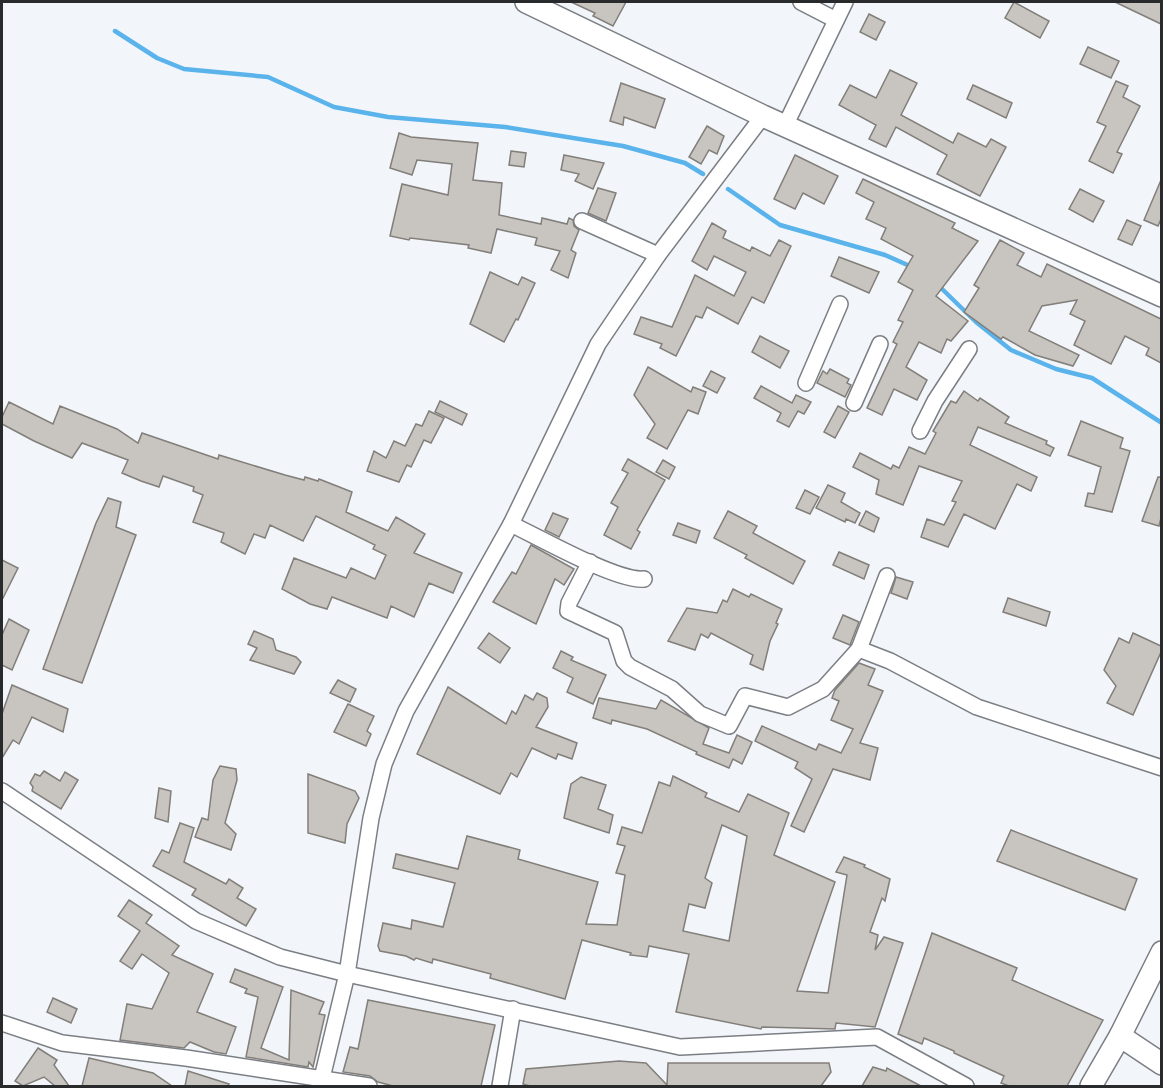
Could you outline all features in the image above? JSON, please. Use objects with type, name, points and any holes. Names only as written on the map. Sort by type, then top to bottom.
[{"type":"main road","points":[[525,2],[763,116],[1161,296]]},
{"type":"main road","points":[[1091,1086],[1120,1036],[1161,952]]},
{"type":"main road","points":[[1120,1036],[1161,1064]]},
{"type":"street","points":[[801,2],[836,20]]},
{"type":"street","points":[[785,126],[845,2]]},
{"type":"street","points":[[313,1080],[347,975],[371,818],[384,764],[406,711],[511,524],[598,344],[658,255],[763,116]]},
{"type":"street","points":[[582,221],[658,255]]},
{"type":"street","points":[[806,383],[840,304]]},
{"type":"street","points":[[854,402],[880,344]]},
{"type":"street","points":[[920,431],[935,401],[969,349]]},
{"type":"street","points":[[511,524],[590,562],[636,580],[644,579]]},
{"type":"street","points":[[590,562],[569,603],[568,611],[615,633],[624,661],[630,667],[672,688],[700,714],[729,726],[742,698],[760,698],[788,707],[823,689],[859,649],[887,576]]},
{"type":"street","points":[[859,649],[890,661],[977,707],[1161,768]]},
{"type":"street","points":[[2,791],[196,921],[280,957],[347,975],[513,1009],[680,1047],[877,1037],[966,1086]]},
{"type":"street","points":[[500,1086],[513,1009]]},
{"type":"street","points":[[2,1023],[62,1043],[313,1080],[369,1086]]},
{"type":"building","points":[[571,2],[626,2],[613,26],[593,16],[595,13]]},
{"type":"building","points":[[1014,2],[1049,21],[1040,38],[1005,18]]},
{"type":"building","points":[[1115,2],[1161,2],[1161,24]]},
{"type":"building","points":[[869,14],[885,22],[876,40],[860,32]]},
{"type":"building","points":[[1088,47],[1119,61],[1111,78],[1080,64]]},
{"type":"building","points":[[890,70],[917,83],[901,115],[953,143],[958,133],[986,147],[991,139],[1006,147],[980,196],[937,174],[947,155],[896,127],[886,147],[869,139],[876,125],[839,105],[850,85],[876,98]]},
{"type":"building","points":[[1116,81],[1128,86],[1123,97],[1140,106],[1117,152],[1122,154],[1113,173],[1089,161],[1106,126],[1097,122]]},
{"type":"building","points":[[621,83],[665,99],[655,128],[624,117],[623,125],[610,121]]},
{"type":"building","points":[[973,85],[1012,103],[1006,118],[967,99]]},
{"type":"building","points":[[707,126],[724,136],[717,154],[709,150],[701,164],[689,157]]},
{"type":"building","points":[[399,133],[411,137],[478,143],[473,180],[502,183],[499,215],[541,224],[542,218],[567,224],[569,218],[573,220],[574,226],[579,230],[571,250],[576,253],[568,278],[551,270],[560,251],[535,245],[537,238],[497,229],[491,253],[468,248],[469,245],[410,238],[409,240],[390,236],[402,184],[448,195],[452,164],[417,160],[412,175],[390,168]]},
{"type":"building","points":[[511,151],[526,153],[524,167],[509,165]]},
{"type":"building","points":[[564,155],[604,163],[593,189],[575,181],[579,174],[561,170]]},
{"type":"building","points":[[795,155],[838,176],[824,204],[803,193],[795,209],[774,199]]},
{"type":"building","points":[[863,179],[955,223],[952,228],[978,241],[936,296],[968,321],[951,341],[947,339],[941,353],[919,342],[906,367],[927,380],[917,400],[894,389],[882,415],[867,408],[897,344],[893,342],[903,322],[898,320],[913,290],[898,282],[913,256],[881,239],[886,228],[866,219],[874,202],[856,193]]},
{"type":"building","points":[[1161,180],[1161,219],[1158,226],[1144,220]]},
{"type":"building","points":[[598,188],[616,193],[606,221],[588,213]]},
{"type":"building","points":[[1080,189],[1104,201],[1093,222],[1069,209]]},
{"type":"building","points":[[1127,220],[1141,226],[1132,245],[1118,239]]},
{"type":"building","points":[[712,223],[726,231],[723,238],[750,251],[752,247],[770,256],[779,240],[791,246],[764,303],[752,297],[738,324],[707,307],[702,318],[696,316],[676,356],[660,348],[662,344],[634,334],[641,317],[672,327],[695,275],[734,296],[746,272],[714,256],[707,270],[692,261]]},
{"type":"building","points":[[1000,240],[1024,253],[1017,265],[1041,277],[1047,264],[1161,319],[1161,363],[1146,355],[1149,348],[1125,336],[1111,364],[1074,345],[1085,321],[1070,314],[1077,300],[1042,306],[1029,331],[1079,355],[1073,366],[1035,355],[1003,337],[1001,339],[964,312],[979,288],[974,285]]},
{"type":"building","points":[[839,257],[879,272],[869,293],[831,276]]},
{"type":"building","points":[[490,272],[518,285],[522,277],[535,283],[518,320],[516,319],[504,342],[470,324]]},
{"type":"building","points":[[760,336],[789,351],[780,368],[752,352]]},
{"type":"building","points":[[648,367],[691,392],[693,387],[706,392],[698,414],[688,410],[667,449],[647,438],[655,424],[634,395]]},
{"type":"building","points":[[830,369],[849,379],[847,383],[851,385],[845,397],[817,383],[823,371],[827,374]]},
{"type":"building","points":[[711,371],[725,378],[717,393],[703,386]]},
{"type":"building","points":[[761,386],[792,403],[796,395],[811,402],[804,414],[798,411],[789,427],[777,421],[781,413],[754,398]]},
{"type":"building","points":[[964,391],[978,401],[980,398],[1009,417],[1005,423],[1047,441],[1046,444],[1054,448],[1050,456],[978,427],[970,445],[1037,477],[1031,491],[1017,484],[995,529],[964,514],[948,547],[921,537],[927,519],[944,525],[956,502],[952,501],[962,481],[919,466],[903,505],[876,494],[879,480],[853,467],[860,453],[891,469],[893,465],[899,468],[909,447],[925,454],[936,433],[933,431],[951,401],[956,403]]},
{"type":"building","points":[[440,401],[467,414],[462,425],[435,412]]},
{"type":"building","points":[[9,402],[53,424],[60,406],[117,429],[138,443],[142,433],[218,459],[219,455],[304,480],[305,477],[318,481],[319,479],[352,492],[346,512],[388,531],[396,517],[425,534],[414,553],[462,573],[453,593],[429,583],[414,617],[391,606],[387,618],[332,597],[327,609],[310,604],[282,589],[294,558],[346,578],[351,568],[375,579],[386,555],[373,549],[375,545],[316,516],[303,541],[270,525],[265,538],[254,534],[245,554],[221,542],[224,533],[193,522],[203,495],[193,491],[194,487],[163,476],[159,487],[141,481],[122,473],[128,460],[82,443],[72,458],[34,441],[2,424],[2,417]]},
{"type":"building","points":[[838,406],[849,412],[835,438],[824,432]]},
{"type":"building","points":[[429,411],[444,418],[431,443],[424,440],[411,467],[407,465],[399,482],[367,471],[374,451],[386,458],[394,441],[405,446],[416,424],[422,426]]},
{"type":"building","points":[[1081,421],[1123,438],[1120,448],[1130,451],[1112,512],[1085,506],[1088,493],[1094,494],[1101,467],[1068,455]]},
{"type":"building","points":[[628,459],[665,480],[637,530],[640,532],[631,549],[604,535],[618,507],[611,503],[628,473],[622,470]]},
{"type":"building","points":[[663,460],[675,467],[669,479],[656,472]]},
{"type":"building","points":[[1158,477],[1161,477],[1159,526],[1142,521]]},
{"type":"building","points":[[828,485],[845,493],[841,502],[860,513],[855,523],[846,519],[845,522],[816,508]]},
{"type":"building","points":[[805,490],[819,497],[810,514],[796,508]]},
{"type":"building","points":[[108,498],[121,502],[116,527],[136,535],[82,683],[43,669],[96,523]]},
{"type":"building","points":[[728,511],[757,526],[753,533],[805,561],[793,584],[745,558],[747,555],[714,538]]},
{"type":"building","points":[[866,511],[879,518],[874,532],[859,525]]},
{"type":"building","points":[[553,513],[568,519],[559,537],[545,530]]},
{"type":"building","points":[[678,523],[700,531],[696,543],[673,535]]},
{"type":"building","points":[[531,545],[574,569],[564,585],[555,579],[536,624],[493,602],[512,572],[516,574]]},
{"type":"building","points":[[839,552],[869,565],[864,579],[833,565]]},
{"type":"building","points":[[2,560],[18,568],[2,600]]},
{"type":"building","points":[[896,577],[913,582],[907,599],[891,593]]},
{"type":"building","points":[[733,589],[749,597],[751,594],[782,609],[770,641],[763,670],[750,664],[753,655],[711,633],[708,638],[701,634],[695,650],[668,641],[687,608],[717,613],[723,600],[727,602]]},
{"type":"building","points":[[1008,598],[1050,612],[1046,626],[1003,612]]},
{"type":"building","points":[[843,615],[859,622],[850,645],[833,638]]},
{"type":"building","points":[[9,619],[29,630],[12,670],[2,665],[2,635]]},
{"type":"building","points":[[254,631],[273,639],[276,650],[296,657],[301,662],[294,674],[250,660],[257,648],[248,644]]},
{"type":"building","points":[[489,633],[510,648],[500,663],[478,648]]},
{"type":"building","points":[[1133,633],[1161,646],[1161,652],[1133,715],[1107,703],[1116,686],[1104,670],[1119,638],[1129,643]]},
{"type":"building","points":[[561,651],[573,657],[571,660],[606,675],[593,704],[567,692],[573,678],[553,668]]},
{"type":"building","points":[[859,663],[875,669],[868,685],[883,691],[860,743],[878,748],[870,780],[833,769],[804,832],[791,826],[812,779],[795,768],[798,762],[755,741],[762,726],[816,750],[819,744],[841,753],[853,729],[831,720],[839,701],[832,698],[835,690]]},
{"type":"building","points":[[338,680],[356,689],[350,702],[330,693]]},
{"type":"building","points":[[12,685],[68,709],[63,732],[32,717],[19,744],[13,740],[2,758],[2,714]]},
{"type":"building","points":[[448,687],[506,724],[512,711],[516,714],[525,695],[533,700],[537,693],[547,698],[548,707],[536,727],[577,743],[572,759],[558,754],[556,759],[532,748],[517,777],[511,773],[500,794],[417,754]]},
{"type":"building","points":[[599,698],[656,709],[661,700],[709,728],[703,744],[729,753],[737,735],[752,742],[742,764],[733,759],[729,768],[647,729],[612,720],[611,724],[593,718]]},
{"type":"building","points":[[348,704],[374,716],[367,731],[371,734],[366,746],[334,732]]},
{"type":"building","points":[[220,766],[236,769],[237,780],[225,823],[236,834],[231,850],[195,837],[202,818],[208,820],[213,780]]},
{"type":"building","points":[[44,771],[60,781],[65,772],[78,780],[61,809],[32,791],[33,787],[30,783],[35,774],[40,776]]},
{"type":"building","points":[[308,774],[355,791],[359,798],[347,824],[345,843],[308,833]]},
{"type":"building","points":[[673,776],[707,793],[705,797],[739,812],[748,794],[789,813],[774,855],[835,882],[797,991],[828,993],[847,875],[836,872],[844,857],[865,865],[864,867],[890,879],[885,901],[882,898],[870,932],[878,935],[875,950],[884,937],[903,943],[875,1027],[836,1023],[835,1029],[762,1027],[761,1029],[676,1012],[689,954],[649,946],[647,957],[630,955],[631,953],[582,940],[565,999],[490,978],[491,974],[433,959],[432,963],[380,951],[378,946],[383,923],[411,929],[412,920],[443,927],[455,883],[393,868],[396,854],[458,869],[467,836],[520,850],[518,859],[598,882],[586,924],[617,925],[625,875],[616,873],[625,846],[617,844],[622,827],[642,833],[659,782],[670,786]],"holes":[[[722,825],[747,836],[729,941],[683,931],[689,904],[705,908],[712,883],[705,878]]]},
{"type":"building","points":[[581,777],[606,785],[598,809],[613,815],[609,833],[564,818],[571,784]]},
{"type":"building","points":[[159,788],[171,791],[168,822],[155,818]]},
{"type":"building","points":[[180,823],[194,828],[184,862],[226,884],[229,879],[243,888],[237,898],[256,909],[246,926],[192,895],[196,889],[153,866],[162,850],[169,853]]},
{"type":"building","points":[[1011,830],[1137,879],[1125,910],[997,861]]},
{"type":"building","points":[[129,900],[152,915],[146,923],[179,946],[172,955],[213,974],[197,1012],[236,1027],[226,1054],[214,1052],[190,1042],[184,1048],[120,1040],[127,1004],[152,1009],[169,973],[142,954],[132,969],[120,961],[140,931],[118,916]]},
{"type":"building","points":[[932,933],[1017,968],[1012,980],[1103,1020],[1067,1086],[1009,1086],[1001,1083],[1004,1076],[954,1051],[924,1038],[922,1044],[898,1034]]},
{"type":"building","points":[[235,969],[283,987],[261,1048],[289,1060],[291,990],[324,1002],[319,1014],[325,1015],[313,1067],[309,1062],[308,1067],[246,1057],[258,997],[245,993],[247,989],[230,982]]},
{"type":"building","points":[[53,998],[77,1009],[71,1023],[47,1012]]},
{"type":"building","points":[[368,1000],[495,1025],[481,1086],[393,1086],[378,1082],[370,1076],[343,1072],[350,1047],[358,1049]]},
{"type":"building","points":[[38,1048],[57,1060],[54,1065],[69,1086],[55,1086],[44,1077],[23,1086],[15,1081]]},
{"type":"building","points":[[89,1058],[153,1073],[172,1086],[82,1086]]},
{"type":"building","points":[[619,1061],[646,1063],[667,1085],[668,1063],[829,1063],[831,1072],[821,1086],[530,1086],[523,1084],[526,1069]]},
{"type":"building","points":[[873,1067],[886,1071],[887,1068],[921,1086],[862,1086]]},
{"type":"building","points":[[188,1071],[229,1084],[228,1086],[185,1086]]},
{"type":"waterway","points":[[115,31],[157,58],[184,69],[268,77],[334,107],[388,117],[505,127],[623,146],[685,163],[703,174]]},
{"type":"waterway","points":[[728,189],[780,225],[885,255],[912,267]]},
{"type":"waterway","points":[[938,285],[976,322],[1011,350],[1056,369],[1092,378],[1162,423]]}]
